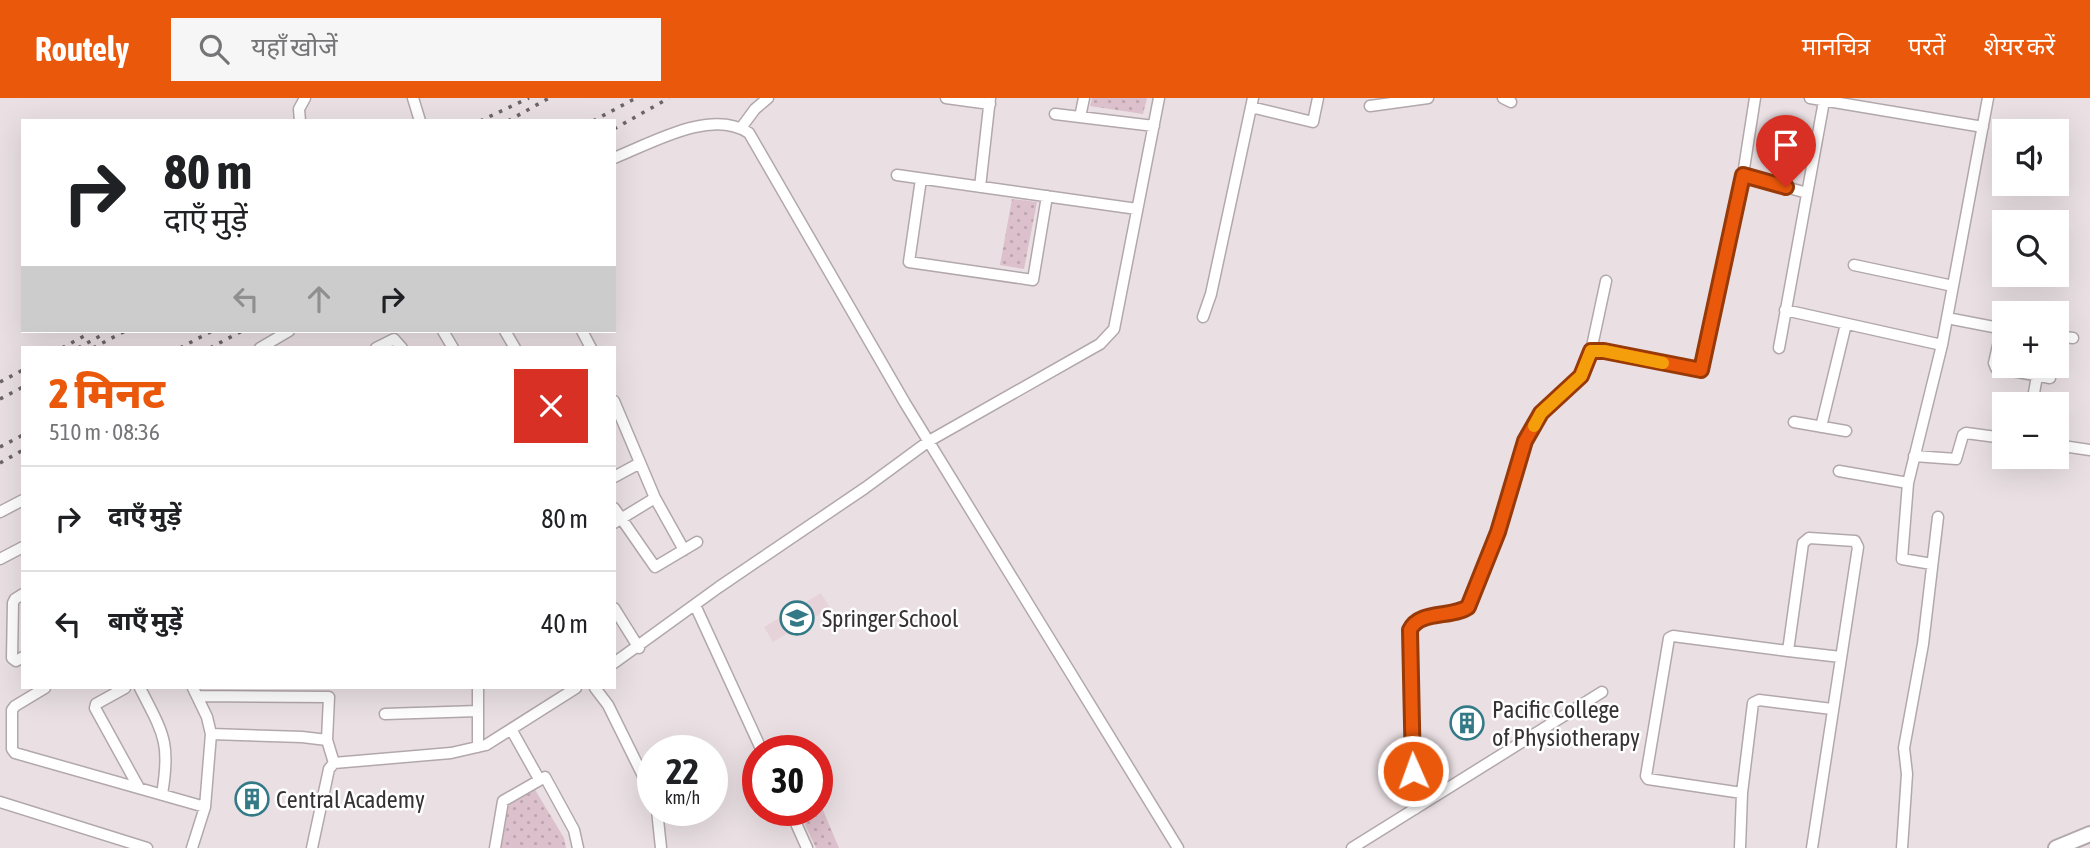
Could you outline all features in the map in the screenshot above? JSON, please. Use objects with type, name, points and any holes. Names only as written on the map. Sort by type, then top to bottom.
[{"type":"main road","points":[[2056,848],[2090,834]]},
{"type":"street","points":[[300,119],[299,109],[305,98]]},
{"type":"street","points":[[413,98],[419,119]]},
{"type":"street","points":[[741,128],[754,109],[768,98]]},
{"type":"street","points":[[946,98],[990,101],[980,187]]},
{"type":"street","points":[[1080,117],[1084,98]]},
{"type":"street","points":[[616,662],[929,441],[1069,362],[1109,336],[1114,328],[1159,98]]},
{"type":"street","points":[[1203,317],[1211,294],[1252,103],[1313,122],[1318,98]]},
{"type":"street","points":[[1370,106],[1428,98]]},
{"type":"street","points":[[1591,351],[1604,351],[1701,370],[1743,175],[1755,98]]},
{"type":"street","points":[[1810,98],[1983,127]]},
{"type":"street","points":[[1932,564],[1902,559],[1908,483],[1942,345],[1988,98]]},
{"type":"street","points":[[1779,348],[1824,100]]},
{"type":"street","points":[[1055,114],[1154,126]]},
{"type":"street","points":[[616,157],[691,127],[732,125],[749,133],[929,441],[1178,848]]},
{"type":"street","points":[[1743,175],[1807,193]]},
{"type":"street","points":[[897,176],[1138,209]]},
{"type":"street","points":[[921,179],[909,262],[1019,278],[1034,279],[1047,196]]},
{"type":"street","points":[[1854,265],[1953,286]]},
{"type":"street","points":[[1415,809],[1411,752],[1410,630],[1419,620],[1468,607],[1498,532],[1525,441],[1541,413],[1581,376],[1591,351],[1606,281]]},
{"type":"street","points":[[1785,310],[1942,345]]},
{"type":"street","points":[[1947,318],[1992,326]]},
{"type":"street","points":[[1821,427],[1846,324]]},
{"type":"street","points":[[263,346],[286,333]]},
{"type":"street","points":[[2069,338],[2073,338]]},
{"type":"street","points":[[380,346],[394,339],[400,346]]},
{"type":"street","points":[[618,418],[655,498],[684,550]]},
{"type":"street","points":[[1794,422],[1846,431]]},
{"type":"street","points":[[1914,456],[1958,458],[1963,435],[1966,433],[1992,436]]},
{"type":"street","points":[[2069,447],[2090,450]]},
{"type":"street","points":[[616,476],[640,463]]},
{"type":"street","points":[[1839,471],[1908,483]]},
{"type":"street","points":[[655,498],[618,521],[654,567],[697,542]]},
{"type":"street","points":[[0,512],[21,501]]},
{"type":"street","points":[[1902,848],[1907,774],[1904,748],[1920,660],[1938,517]]},
{"type":"street","points":[[1788,651],[1803,543],[1809,538],[1855,541],[1858,547],[1812,848]]},
{"type":"street","points":[[0,559],[21,548]]},
{"type":"street","points":[[21,595],[13,603],[12,658],[16,661],[21,658]]},
{"type":"street","points":[[695,606],[755,735]]},
{"type":"street","points":[[616,611],[639,648]]},
{"type":"street","points":[[1742,793],[1648,779],[1646,776],[1669,638],[1673,636],[1841,657]]},
{"type":"street","points":[[44,689],[12,710],[12,749],[15,753],[205,807]]},
{"type":"street","points":[[123,689],[96,704],[95,708],[139,788]]},
{"type":"street","points":[[140,689],[164,736],[167,754],[162,794]]},
{"type":"street","points":[[478,689],[478,747]]},
{"type":"street","points":[[312,848],[329,769],[334,763],[451,754],[486,745],[574,689]]},
{"type":"street","points":[[596,689],[608,705],[637,764]]},
{"type":"street","points":[[192,848],[205,807],[211,734],[207,717],[195,692],[326,692],[330,699],[327,740],[334,763]]},
{"type":"street","points":[[1352,848],[1602,692]]},
{"type":"street","points":[[1740,848],[1742,793],[1753,703],[1759,700],[1832,709]]},
{"type":"street","points":[[0,710],[12,710]]},
{"type":"street","points":[[385,714],[478,711]]},
{"type":"street","points":[[511,729],[539,779]]},
{"type":"street","points":[[211,734],[327,740]]},
{"type":"street","points":[[495,848],[503,801],[545,778],[574,830],[578,848]]},
{"type":"street","points":[[0,802],[147,848]]},
{"type":"street","points":[[659,826],[661,848]]},
{"type":"street","points":[[797,826],[807,848]]},
{"type":"shaded area","points":[[1092,98],[1147,98],[1143,114],[1090,106]]},
{"type":"shaded area","points":[[1012,199],[1037,202],[1024,269],[1000,265]]},
{"type":"shaded area","name":"Springer School","points":[[821,593],[830,608],[773,642],[764,627]]},
{"type":"shaded area","points":[[534,788],[564,838],[566,848],[499,848],[507,804]]},
{"type":"shaded area","points":[[806,826],[830,826],[839,848],[816,848]]},
{"type":"railway","points":[[484,119],[529,98]]},
{"type":"railway","points":[[512,119],[549,98]]},
{"type":"railway","points":[[597,119],[636,98]]},
{"type":"railway","points":[[616,128],[669,98]]},
{"type":"railway","points":[[97,346],[121,333]]},
{"type":"railway","points":[[184,346],[208,333]]},
{"type":"railway","points":[[214,346],[238,333]]},
{"type":"railway","points":[[66,346],[86,335]]},
{"type":"railway","points":[[82,346],[100,336]]},
{"type":"railway","points":[[0,382],[21,371]]},
{"type":"railway","points":[[0,399],[21,388]]},
{"type":"railway","points":[[0,447],[21,436]]},
{"type":"railway","points":[[0,463],[21,451]]},
{"type":"slow traffic","points":[[1534,426],[1541,413],[1581,376],[1591,351],[1604,351],[1663,363]]},
{"type":"place","name":"Springer School","points":[[797,618]]},
{"type":"place","name":"Pacific College of Physiotherapy","points":[[1467,723]]},
{"type":"place","name":"Central Academy","points":[[252,799]]},
{"type":"route","points":[[1413,771],[1410,630],[1419,620],[1468,607],[1498,532],[1525,441],[1541,413],[1581,376],[1589,352],[1594,350],[1701,370],[1743,175],[1786,187]]}]
